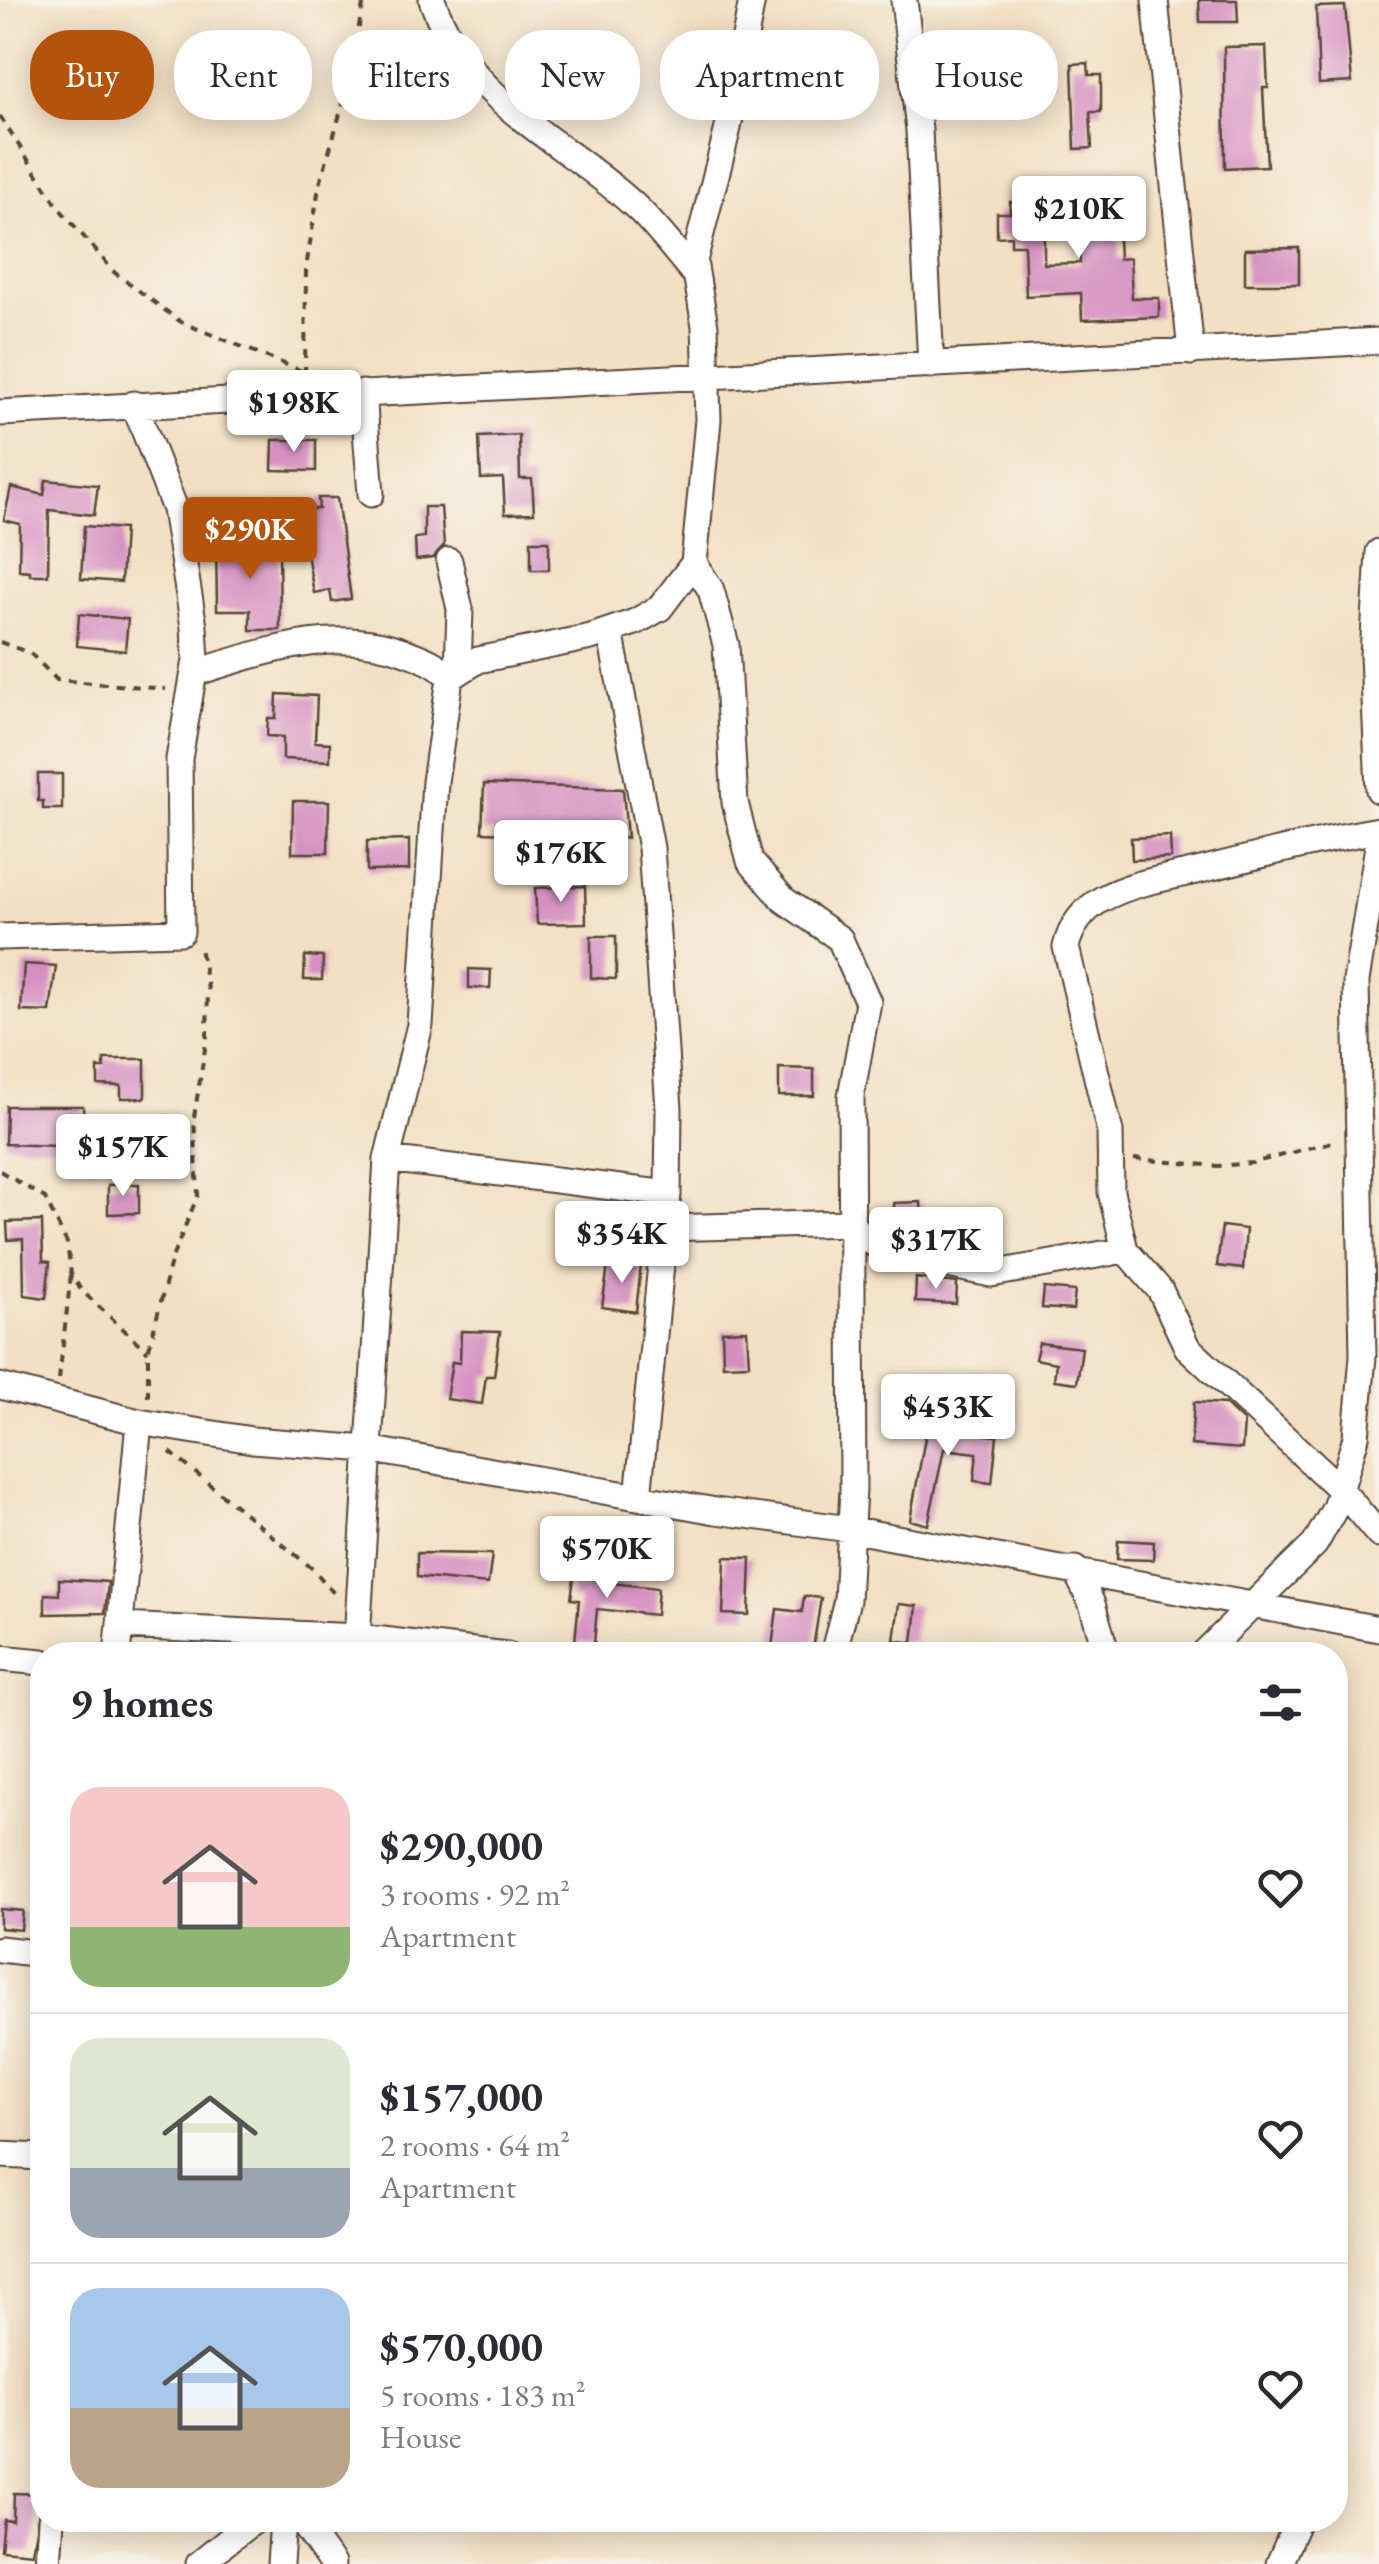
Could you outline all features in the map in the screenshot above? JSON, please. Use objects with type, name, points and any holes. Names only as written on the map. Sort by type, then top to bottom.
[{"type":"street","points":[[432,0],[464,56],[507,111],[636,208],[693,272]]},
{"type":"street","points":[[192,682],[257,654],[345,638],[397,648],[454,673],[478,660],[610,631],[660,608],[694,563],[708,420],[705,326],[693,272],[752,0]]},
{"type":"street","points":[[904,0],[919,130],[931,365]]},
{"type":"street","points":[[1155,0],[1190,352]]},
{"type":"street","points":[[0,413],[305,399],[707,372],[931,365],[1379,340]]},
{"type":"street","points":[[363,393],[371,494]]},
{"type":"street","points":[[0,937],[182,932],[179,759],[192,682],[194,626],[175,509],[134,404]]},
{"type":"street","points":[[1379,552],[1373,656],[1379,790]]},
{"type":"street","points":[[358,1636],[387,1158],[420,1025],[436,782],[460,610],[449,562]]},
{"type":"street","points":[[694,563],[711,590],[726,644],[735,803],[750,861],[784,900],[840,939],[868,1002],[851,1096],[848,1223],[853,1430],[848,1600],[837,1642]]},
{"type":"street","points":[[610,631],[651,848],[669,1109],[668,1194],[638,1497]]},
{"type":"street","points":[[1379,830],[1299,844],[1147,880],[1100,900],[1070,930],[1066,947],[1113,1159],[1113,1205],[1125,1250],[1160,1290],[1187,1347],[1341,1490],[1379,1534]]},
{"type":"street","points":[[1216,1642],[1314,1544],[1341,1490],[1362,1394],[1360,1135],[1367,976],[1379,840]]},
{"type":"street","points":[[387,1158],[668,1194]]},
{"type":"street","points":[[664,1228],[848,1223],[885,1252],[991,1274],[1125,1250]]},
{"type":"street","points":[[0,1386],[138,1422],[252,1440],[368,1449],[848,1529],[1075,1569],[1252,1608],[1379,1630]]},
{"type":"street","points":[[118,1642],[138,1422]]},
{"type":"street","points":[[1075,1569],[1092,1604],[1103,1642]]},
{"type":"street","points":[[120,1626],[358,1636],[405,1642]]},
{"type":"street","points":[[0,1658],[30,1661]]},
{"type":"street","points":[[0,1949],[30,1953]]},
{"type":"street","points":[[0,2155],[30,2157]]},
{"type":"street","points":[[48,2564],[50,2532]]},
{"type":"street","points":[[199,2564],[239,2532]]},
{"type":"street","points":[[280,2564],[281,2532]]},
{"type":"street","points":[[309,2532],[332,2564]]},
{"type":"street","points":[[1279,2564],[1293,2532]]},
{"type":"path","points":[[305,399],[309,252],[319,187],[346,93],[364,0]]},
{"type":"path","points":[[0,116],[59,208],[114,274],[181,322],[305,372]]},
{"type":"path","points":[[0,642],[30,653],[57,680],[192,682]]},
{"type":"path","points":[[182,932],[205,957],[208,990],[207,1036],[194,1117],[200,1179],[191,1218],[172,1258],[148,1352],[148,1398],[138,1422],[358,1636]]},
{"type":"path","points":[[1113,1159],[1252,1164],[1360,1135]]},
{"type":"path","points":[[0,1171],[45,1198],[67,1243],[71,1274],[57,1399]]},
{"type":"path","points":[[71,1274],[114,1323],[148,1352]]},
{"type":"building","points":[[1199,0],[1237,0],[1238,22],[1200,22]]},
{"type":"building","points":[[1345,6],[1352,82],[1319,84],[1316,7]]},
{"type":"building","points":[[1266,46],[1268,88],[1263,88],[1267,166],[1225,168],[1224,47]]},
{"type":"building","points":[[1088,63],[1089,75],[1101,75],[1101,112],[1090,112],[1092,148],[1075,149],[1072,64]]},
{"type":"building","points":[[1116,198],[1119,259],[1130,258],[1132,298],[1159,298],[1159,317],[1082,320],[1081,293],[1026,296],[1024,245],[1011,245],[1011,236],[997,237],[997,213],[1010,213],[1010,202],[1044,202],[1044,264],[1080,263],[1077,200]]},
{"type":"building","points":[[1299,248],[1299,284],[1245,284],[1245,249]]},
{"type":"building","points":[[519,435],[520,479],[532,479],[534,513],[505,514],[503,478],[481,479],[479,437]]},
{"type":"building","points":[[273,440],[316,440],[316,471],[272,470]]},
{"type":"building","points":[[46,480],[98,485],[94,515],[49,510],[48,575],[30,575],[30,571],[19,570],[20,524],[4,520],[11,487],[44,495]]},
{"type":"building","points":[[318,498],[337,498],[351,599],[332,602],[330,590],[314,593],[299,509],[319,509]]},
{"type":"building","points":[[424,507],[441,507],[444,546],[433,558],[416,560],[415,538],[424,537]]},
{"type":"building","points":[[84,526],[124,529],[121,582],[81,579]]},
{"type":"building","points":[[531,541],[549,541],[549,570],[531,570]]},
{"type":"building","points":[[216,543],[279,544],[280,630],[250,630],[250,610],[217,610]]},
{"type":"building","points":[[79,614],[128,619],[125,651],[77,646]]},
{"type":"building","points":[[277,694],[317,696],[315,742],[330,743],[330,761],[283,759],[283,737],[267,736],[268,718],[276,718]]},
{"type":"building","points":[[38,774],[62,774],[62,809],[43,809],[43,801],[38,801]]},
{"type":"building","points":[[484,784],[623,789],[627,838],[482,832]]},
{"type":"building","points":[[293,801],[329,801],[328,853],[292,853]]},
{"type":"building","points":[[1170,836],[1171,858],[1132,860],[1131,838]]},
{"type":"building","points":[[409,840],[409,870],[367,871],[367,841]]},
{"type":"building","points":[[585,886],[586,923],[537,924],[535,888]]},
{"type":"building","points":[[591,936],[616,936],[616,979],[591,978]]},
{"type":"building","points":[[305,956],[323,957],[322,980],[304,980]]},
{"type":"building","points":[[24,964],[56,966],[50,1012],[21,1011]]},
{"type":"building","points":[[469,969],[491,970],[490,988],[469,988]]},
{"type":"building","points":[[104,1059],[145,1059],[145,1098],[121,1098],[121,1086],[98,1085],[98,1068],[104,1068]]},
{"type":"building","points":[[779,1068],[814,1069],[814,1096],[779,1096]]},
{"type":"building","points":[[6,1106],[83,1106],[84,1147],[5,1144]]},
{"type":"building","points":[[139,1184],[139,1213],[108,1214],[108,1185]]},
{"type":"building","points":[[921,1202],[922,1227],[895,1228],[894,1203]]},
{"type":"building","points":[[42,1221],[43,1261],[50,1262],[46,1298],[24,1295],[23,1239],[8,1240],[7,1222]]},
{"type":"building","points":[[1222,1226],[1246,1229],[1243,1269],[1217,1266]]},
{"type":"building","points":[[609,1259],[641,1265],[636,1312],[602,1307]]},
{"type":"building","points":[[916,1278],[957,1283],[956,1304],[915,1302]]},
{"type":"building","points":[[1044,1288],[1075,1291],[1073,1310],[1042,1308]]},
{"type":"building","points":[[747,1330],[749,1364],[723,1365],[722,1331]]},
{"type":"building","points":[[461,1331],[500,1332],[494,1376],[486,1376],[482,1404],[446,1399],[452,1362],[460,1363]]},
{"type":"building","points":[[1039,1343],[1082,1348],[1077,1383],[1054,1380],[1056,1363],[1035,1359]]},
{"type":"building","points":[[1194,1402],[1225,1404],[1244,1422],[1242,1449],[1191,1445]]},
{"type":"building","points":[[931,1405],[953,1410],[948,1431],[997,1436],[992,1483],[974,1481],[977,1453],[944,1449],[928,1525],[910,1520]]},
{"type":"building","points":[[1118,1540],[1154,1542],[1153,1560],[1117,1559]]},
{"type":"building","points":[[417,1553],[492,1554],[488,1584],[417,1577]]},
{"type":"building","points":[[725,1557],[751,1558],[749,1615],[723,1614]]},
{"type":"building","points":[[575,1571],[611,1576],[610,1583],[658,1588],[656,1615],[597,1609],[594,1642],[575,1642],[579,1600],[571,1599]]},
{"type":"building","points":[[59,1579],[108,1582],[105,1613],[45,1614],[45,1594],[59,1595]]},
{"type":"building","points":[[804,1596],[821,1598],[814,1642],[773,1642],[777,1609],[802,1612]]},
{"type":"building","points":[[899,1604],[917,1606],[913,1642],[894,1640]]},
{"type":"building","points":[[0,1909],[23,1911],[21,1930],[0,1928]]},
{"type":"building","points":[[14,2493],[30,2494],[30,2532],[36,2532],[32,2553],[1,2550],[4,2520],[13,2521]]}]
